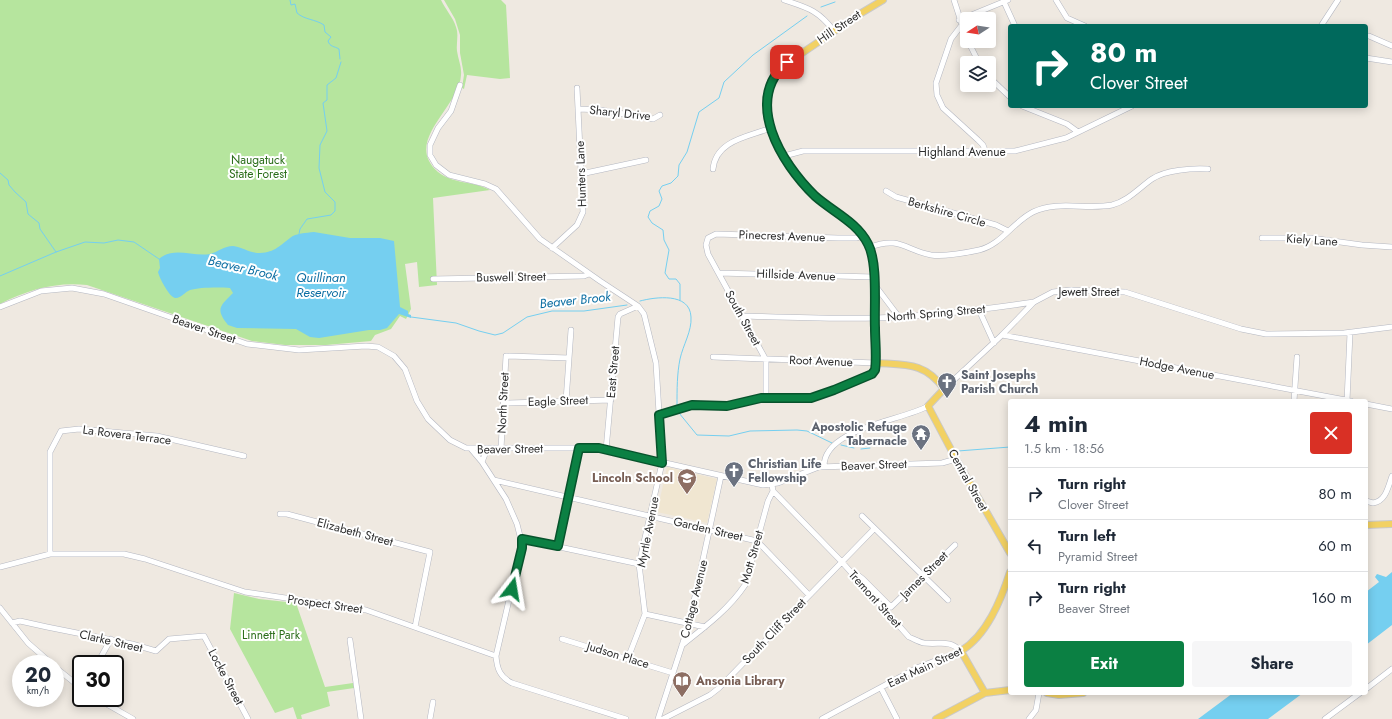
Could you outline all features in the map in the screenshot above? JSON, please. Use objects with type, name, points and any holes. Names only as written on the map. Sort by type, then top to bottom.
[{"type":"main road","name":"Hill Street","points":[[876,363],[873,259],[870,247],[856,228],[808,189],[784,156],[771,128],[767,114],[767,101],[769,88],[776,74],[787,62],[882,0]]},
{"type":"main road","name":"Root Avenue","points":[[876,363],[919,367],[930,373],[944,389]]},
{"type":"main road","name":"Jewett Street","points":[[928,406],[944,389]]},
{"type":"main road","name":"Central Street","points":[[928,406],[956,459],[1008,550]]},
{"type":"main road","points":[[1368,525],[1392,524]]},
{"type":"main road","name":"East Main Street","points":[[961,651],[980,634],[1004,589],[1008,578]]},
{"type":"main road","name":"East Main Street","points":[[1004,589],[1008,586]]},
{"type":"main road","points":[[961,651],[985,693]]},
{"type":"main road","points":[[936,719],[985,693],[1008,690]]},
{"type":"main road","points":[[1055,695],[1067,695]]},
{"type":"street","points":[[784,0],[806,7],[823,17],[834,31]]},
{"type":"street","points":[[954,0],[960,23]]},
{"type":"street","points":[[1056,0],[1067,18],[1080,24]]},
{"type":"street","points":[[1322,24],[1338,0]]},
{"type":"street","points":[[959,20],[1006,1],[1013,24]]},
{"type":"street","points":[[960,27],[951,39],[936,83],[936,95],[943,108],[983,145],[986,153]]},
{"type":"street","points":[[1369,36],[1392,46]]},
{"type":"street","points":[[1368,58],[1392,62]]},
{"type":"street","points":[[996,84],[1008,95]]},
{"type":"street","points":[[460,85],[451,110],[438,128],[430,145],[430,155],[436,165],[449,175],[496,188],[534,233],[552,248],[638,306]]},
{"type":"street","name":"Hunters Lane","points":[[552,248],[577,226],[582,218],[584,206],[577,88]]},
{"type":"street","points":[[1027,108],[1067,124],[1078,132]]},
{"type":"street","name":"Highland Avenue","points":[[784,156],[796,152],[814,151],[1015,152],[1058,141],[1128,108]]},
{"type":"street","name":"Sharyl Drive","points":[[579,109],[601,110],[652,119],[660,115]]},
{"type":"street","points":[[713,169],[716,155],[724,146],[771,128]]},
{"type":"street","points":[[581,174],[646,160]]},
{"type":"street","points":[[870,247],[897,242],[930,254],[944,255],[985,248],[1000,239],[1028,215],[1040,209],[1113,204],[1126,199],[1158,175],[1194,168],[1208,169]]},
{"type":"street","name":"Berkshire Circle","points":[[886,191],[896,197],[996,225],[1008,231]]},
{"type":"street","name":"Pinecrest Avenue","points":[[706,242],[710,236],[716,234],[838,238],[856,238],[863,236]]},
{"type":"street","name":"Kiely Lane","points":[[1262,238],[1311,238],[1362,245],[1392,247]]},
{"type":"street","name":"South Street","points":[[706,242],[708,254],[766,360],[766,397]]},
{"type":"street","name":"Hillside Avenue","points":[[719,273],[874,280]]},
{"type":"street","name":"Buswell Street","points":[[433,278],[584,276],[589,274]]},
{"type":"street","points":[[874,280],[900,317]]},
{"type":"street","name":"Beaver Street","points":[[0,308],[41,291],[72,288],[104,294],[247,344],[299,350],[366,346],[378,347],[394,356],[405,369],[417,401],[428,419],[450,440],[471,449],[579,448],[606,450],[763,485],[772,485],[811,469],[824,467],[942,463],[956,459]]},
{"type":"street","name":"Jewett Street","points":[[944,389],[994,343],[1034,302],[1054,292],[1070,290],[1124,292],[1253,332],[1278,335],[1350,333],[1392,327]]},
{"type":"street","name":"North Spring Street","points":[[742,316],[900,317],[979,310],[1034,302]]},
{"type":"street","name":"East Street","points":[[606,450],[618,317],[620,314],[638,306]]},
{"type":"street","name":"Myrtle Avenue","points":[[628,658],[645,614],[639,564],[662,463],[656,363],[644,314],[638,306]]},
{"type":"street","points":[[979,310],[994,343]]},
{"type":"street","points":[[566,401],[571,330]]},
{"type":"street","points":[[1348,399],[1350,333]]},
{"type":"street","name":"Hodge Avenue","points":[[1002,335],[1338,399]]},
{"type":"street","name":"North Street","points":[[501,449],[506,356],[569,358]]},
{"type":"street","name":"Root Avenue","points":[[713,357],[876,363]]},
{"type":"street","points":[[1294,399],[1297,357]]},
{"type":"street","points":[[659,415],[692,405],[731,406],[766,397],[817,397],[872,374],[875,370],[876,363]]},
{"type":"street","name":"Eagle Street","points":[[504,403],[611,400]]},
{"type":"street","points":[[1368,404],[1392,409]]},
{"type":"street","name":"Jewett Street","points":[[824,467],[827,454],[849,433],[915,412],[928,406]]},
{"type":"street","name":"La Rovera Terrace","points":[[50,554],[50,452],[61,431],[79,429],[157,436],[244,456]]},
{"type":"street","points":[[558,546],[579,448]]},
{"type":"street","points":[[471,449],[494,480],[510,508],[522,539],[520,558],[496,656],[499,672],[505,680],[512,683],[626,719]]},
{"type":"street","points":[[482,462],[487,449]]},
{"type":"street","name":"Cottage Avenue","points":[[658,719],[689,624],[721,476]]},
{"type":"street","points":[[1368,502],[1373,503],[1379,501],[1384,496],[1392,476]]},
{"type":"street","name":"Garden Street","points":[[494,480],[757,541]]},
{"type":"street","points":[[772,485],[773,491]]},
{"type":"street","name":"Mott Street","points":[[682,645],[705,627],[738,595],[745,585],[768,501],[773,491]]},
{"type":"street","name":"Tremont Street","points":[[773,491],[841,561],[909,637],[923,643],[954,644],[961,651]]},
{"type":"street","name":"Elizabeth Street","points":[[280,514],[430,552],[415,627]]},
{"type":"street","points":[[862,516],[948,600]]},
{"type":"street","name":"South Cliff Street","points":[[663,719],[710,695],[719,688],[841,561],[874,529]]},
{"type":"street","points":[[522,539],[639,564]]},
{"type":"street","points":[[757,541],[809,595]]},
{"type":"street","name":"James Street","points":[[841,561],[863,579],[891,607],[954,544]]},
{"type":"street","name":"Prospect Street","points":[[0,567],[50,554],[117,554],[131,556],[245,592],[357,608],[496,656]]},
{"type":"street","points":[[0,608],[28,643],[42,655]]},
{"type":"street","points":[[645,614],[705,627]]},
{"type":"street","name":"Clarke Street","points":[[12,623],[20,621],[111,639],[156,651],[169,639],[204,636]]},
{"type":"street","name":"Locke Street","points":[[204,636],[248,719]]},
{"type":"street","points":[[103,655],[111,639]]},
{"type":"street","name":"Judson Place","points":[[562,639],[673,673]]},
{"type":"street","points":[[350,640],[361,719]]},
{"type":"street","name":"East Main Street","points":[[822,719],[919,668],[961,651]]},
{"type":"street","points":[[1368,687],[1392,669]]},
{"type":"street","points":[[64,674],[72,681]]},
{"type":"street","points":[[881,688],[897,719]]},
{"type":"street","points":[[1029,719],[1036,710],[1038,695]]},
{"type":"street","points":[[1325,719],[1357,695]]},
{"type":"street","points":[[430,719],[433,702]]},
{"type":"street","points":[[112,707],[133,719]]},
{"type":"shaded area","name":"Lincoln School","points":[[667,467],[717,479],[707,523],[657,512]]},
{"type":"green space","name":"Naugatuck State Forest","points":[[0,0],[441,0],[455,23],[457,30],[457,51],[461,75],[458,87],[452,99],[429,136],[426,148],[429,160],[438,172],[450,179],[477,185],[490,190],[433,198],[437,285],[419,287],[417,262],[405,264],[411,309],[406,319],[400,316],[391,329],[375,335],[371,341],[326,345],[285,345],[252,341],[87,285],[75,284],[42,288],[0,304]]},
{"type":"green space","points":[[444,0],[501,0],[506,5],[510,78],[500,79],[467,75],[464,89],[462,88],[464,75],[460,53],[460,35],[455,19]]},
{"type":"green space","name":"Linnett Park","points":[[234,593],[259,599],[296,603],[325,687],[353,683],[354,688],[327,692],[330,706],[301,715],[302,719],[297,719],[293,707],[275,713],[230,629]]},
{"type":"water","name":"Quillinan Reservoir","points":[[314,232],[350,238],[380,238],[394,241],[400,307],[408,311],[411,318],[399,314],[387,328],[319,338],[310,337],[296,329],[237,328],[228,325],[220,311],[222,305],[233,293],[230,288],[221,287],[194,289],[176,298],[168,292],[158,272],[160,268],[159,259],[171,253],[177,252],[203,255],[233,246],[257,253],[263,253],[272,251],[295,235]]},
{"type":"water","points":[[1392,572],[1392,625],[1368,643],[1368,590],[1379,582],[1375,577],[1377,574],[1386,577]]},
{"type":"water","points":[[1230,695],[1300,695],[1268,719],[1198,719]]},
{"type":"waterway","points":[[290,0],[291,5],[295,4],[297,13],[324,25],[325,32],[331,37],[328,41],[329,43],[339,49],[340,59]]},
{"type":"waterway","points":[[821,7],[835,2]]},
{"type":"waterway","points":[[680,300],[680,284],[676,279],[669,279],[665,273],[669,250],[664,240],[663,230],[652,223],[648,217],[650,211],[659,206],[662,199],[659,191],[662,186],[671,183],[678,176],[679,165],[687,152],[699,112],[719,98],[724,82],[753,55],[807,16]]},
{"type":"waterway","points":[[299,234],[300,229],[307,219],[331,215],[335,211],[335,202],[325,192],[319,168],[320,145],[327,131],[323,103],[327,100],[327,85],[336,78],[341,62]]},
{"type":"waterway","points":[[0,173],[8,180],[9,185],[15,192],[26,202],[28,214],[39,223],[40,229],[56,252]]},
{"type":"waterway","name":"Beaver Brook","points":[[0,276],[56,252],[85,242],[104,243],[118,240],[134,242],[159,259]]},
{"type":"waterway","name":"Beaver Brook","points":[[640,301],[654,298],[671,298],[685,303],[689,309],[691,322],[679,365],[677,405]]},
{"type":"waterway","name":"Beaver Brook","points":[[411,317],[456,323],[495,335],[503,333],[527,317],[552,311],[584,311],[627,305]]},
{"type":"waterway","name":"Beaver Brook","points":[[679,413],[697,435],[729,436],[750,431],[797,430],[807,431],[832,443]]},
{"type":"waterway","name":"Beaver Brook","points":[[841,445],[854,448]]},
{"type":"waterway","points":[[958,451],[1008,447]]},
{"type":"waterway","name":"Beaver Brook","points":[[861,449],[870,448]]},
{"type":"place","name":"Saint Josephs Parish Church","points":[[947,399]]},
{"type":"place","name":"Apostolic Refuge Tabernacle","points":[[921,451]]},
{"type":"place","name":"Christian Life Fellowship","points":[[734,488]]},
{"type":"place","name":"Lincoln School","points":[[687,495]]},
{"type":"place","name":"Ansonia Library","points":[[682,698]]},
{"type":"route","points":[[512,589],[522,548],[522,539],[558,546],[579,448],[599,448],[662,463],[659,415],[696,404],[731,406],[761,398],[817,397],[872,374],[876,369],[874,267],[870,247],[856,228],[820,200],[801,181],[786,160],[768,121],[766,108],[769,88],[776,74],[787,62]]}]
